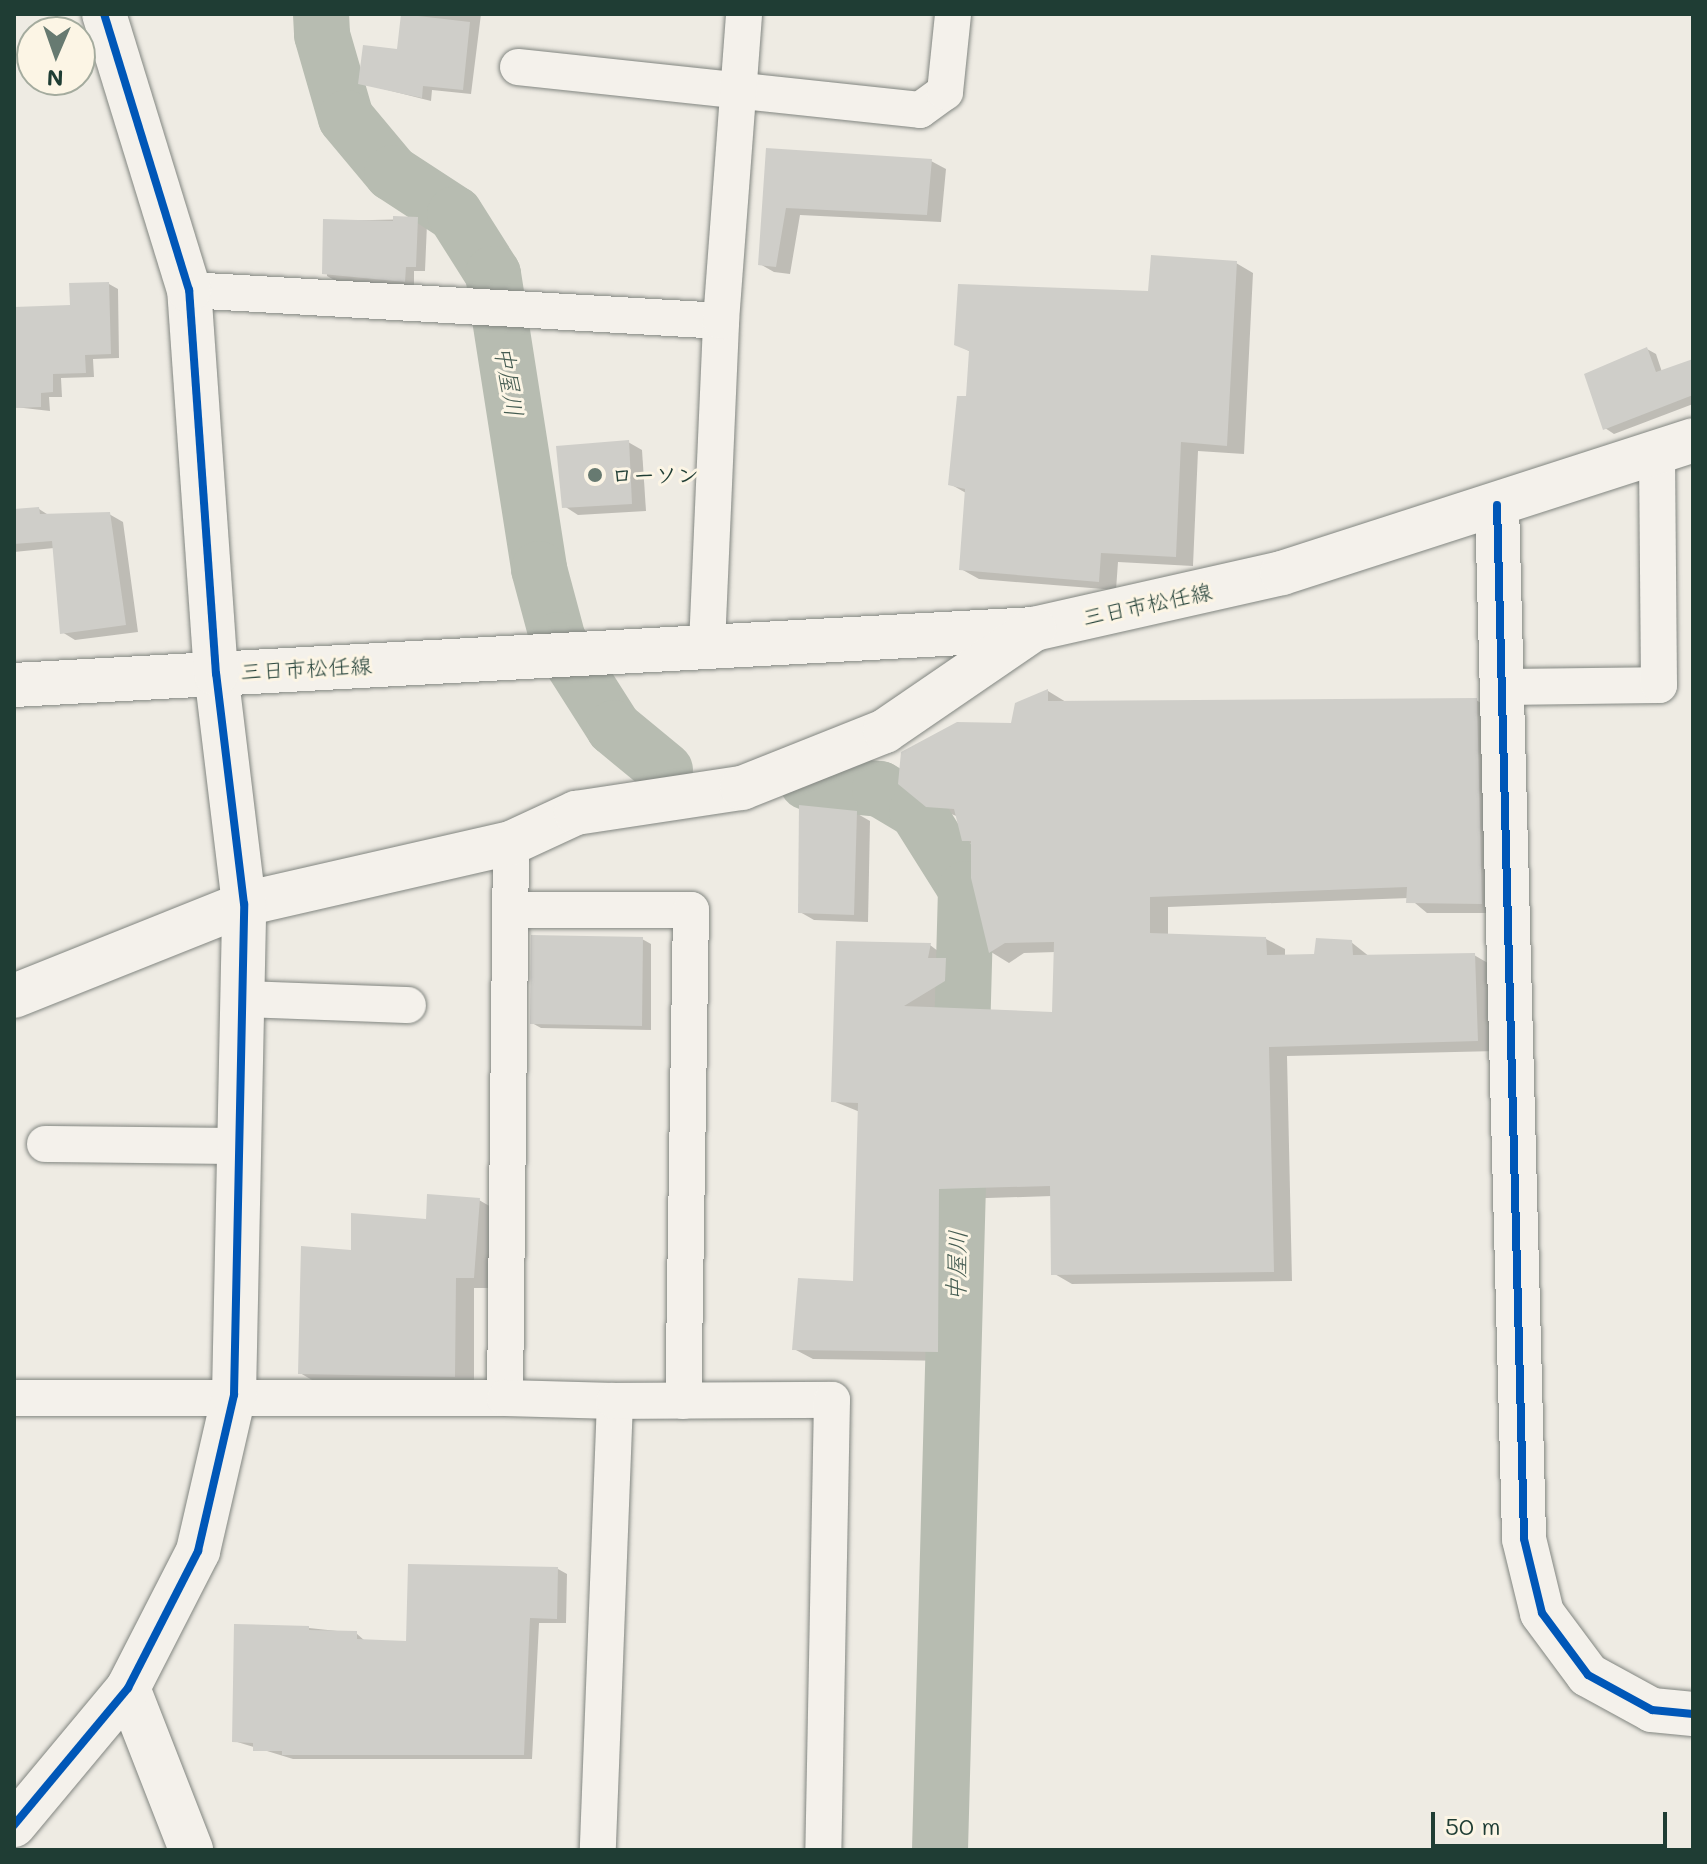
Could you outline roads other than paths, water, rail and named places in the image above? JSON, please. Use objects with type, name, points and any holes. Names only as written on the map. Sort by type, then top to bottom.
[{"type":"street","points":[[14,1825],[128,1688],[198,1551],[234,1395],[244,904],[216,674],[189,290],[104,14]]},
{"type":"street","points":[[707,645],[721,321],[744,14]]},
{"type":"street","points":[[518,67],[920,110],[945,92],[953,14]]},
{"type":"street","points":[[189,290],[721,321]]},
{"type":"street","points":[[1503,687],[1659,685],[1675,446]]},
{"type":"street","name":"三日市松任線","points":[[14,685],[1034,629],[1282,573],[1675,446]]},
{"type":"street","points":[[1497,505],[1524,1539],[1542,1613],[1588,1675],[1652,1710],[1693,1714]]},
{"type":"street","points":[[14,996],[244,904],[511,843],[576,813],[742,788],[885,731],[1034,629]]},
{"type":"street","points":[[505,1398],[511,843]]},
{"type":"street","points":[[510,910],[691,910],[683,1401]]},
{"type":"street","points":[[242,999],[408,1005]]},
{"type":"street","points":[[45,1144],[239,1146]]},
{"type":"street","points":[[14,1398],[234,1395],[615,1401],[832,1400],[823,1850]]},
{"type":"street","points":[[598,1850],[615,1401]]},
{"type":"street","points":[[128,1688],[191,1850]]},
{"type":"waterway","name":"中屋川","points":[[321,14],[322,35],[346,118],[392,173],[455,214],[493,274],[539,569],[558,640],[614,728],[665,770]]},
{"type":"waterway","name":"中屋川","points":[[807,782],[880,789],[917,811],[966,889],[940,1850]]},
{"type":"place","name":"ローソン","points":[[595,475]]}]
